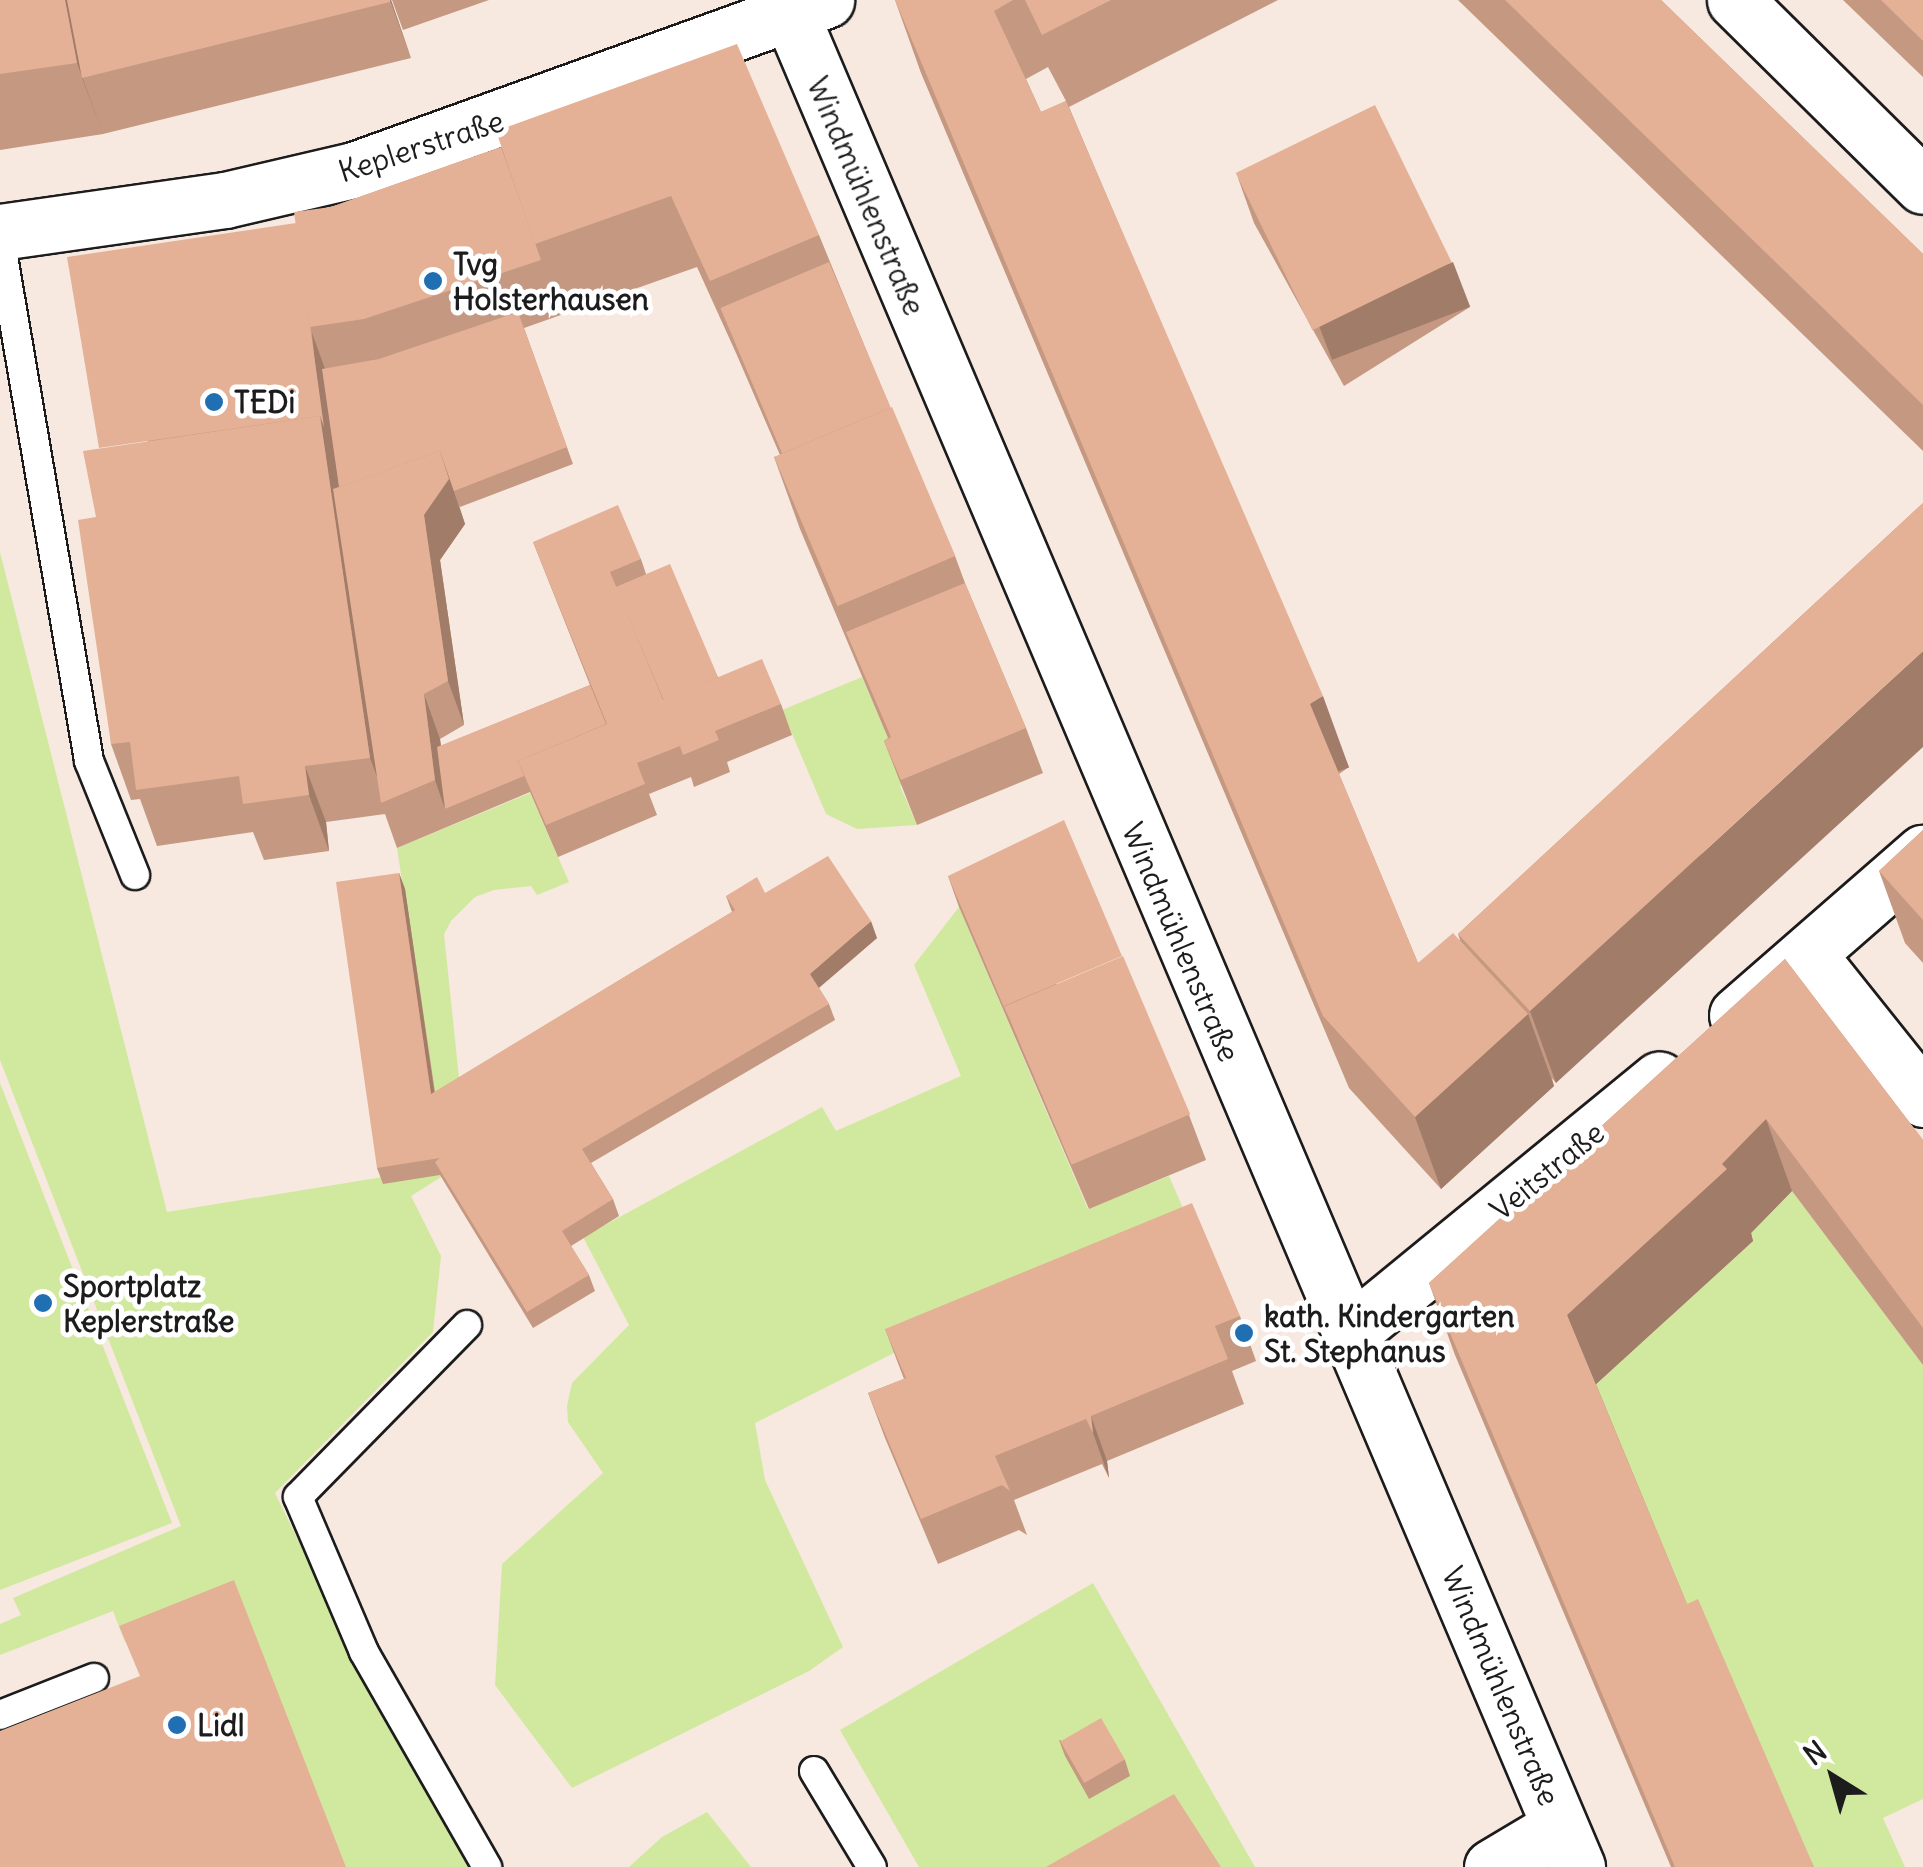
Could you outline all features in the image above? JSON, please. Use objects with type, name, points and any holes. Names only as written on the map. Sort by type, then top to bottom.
[{"type":"street","points":[[1735,0],[1923,186]]},
{"type":"street","name":"Keplerstraße","points":[[0,235],[225,200],[354,170],[801,5]]},
{"type":"street","name":"Windmühlenstraße","points":[[801,5],[1568,1847]]},
{"type":"street","name":"Veitstraße","points":[[1352,1331],[1810,956],[1923,854]]},
{"type":"street","points":[[1810,956],[1923,1099]]},
{"type":"street","points":[[1492,1867],[1568,1847]]},
{"type":"lane","points":[[0,235],[89,761],[135,874]]},
{"type":"lane","points":[[467,1325],[298,1497],[364,1652],[486,1867]]},
{"type":"lane","points":[[0,1716],[94,1678]]},
{"type":"lane","points":[[814,1771],[872,1867]]},
{"type":"green space","points":[[0,552],[167,1212],[383,1177],[446,1174],[411,1196],[441,1256],[433,1332],[275,1493],[380,1708],[468,1867],[346,1867],[239,1597],[125,1642],[113,1611],[0,1655],[0,1624],[21,1615],[13,1598],[181,1526],[0,1060]]},
{"type":"green space","points":[[862,677],[907,782],[900,786],[917,825],[857,829],[826,814],[782,710]]},
{"type":"green space","points":[[530,793],[569,882],[537,895],[531,886],[494,890],[475,897],[451,921],[444,934],[461,1097],[437,1111],[397,848]]},
{"type":"green space","points":[[959,907],[1088,1209],[1169,1176],[1189,1222],[1017,1291],[755,1423],[765,1480],[843,1647],[809,1671],[572,1788],[495,1685],[502,1564],[603,1473],[568,1422],[567,1406],[572,1383],[629,1325],[583,1237],[822,1107],[836,1131],[961,1076],[914,965]]},
{"type":"green space","name":"Sportplatz Keplerstraße","points":[[0,1083],[172,1523],[0,1590]]},
{"type":"green space","points":[[1792,1191],[1923,1365],[1923,1799],[1883,1818],[1905,1867],[1810,1867],[1713,1675],[1593,1387],[1753,1241],[1748,1236]]},
{"type":"green space","points":[[1093,1583],[1255,1867],[919,1867],[840,1730]]},
{"type":"green space","points":[[707,1812],[751,1867],[629,1867],[662,1837]]},
{"type":"building","points":[[0,0],[65,0],[77,63],[0,74]]},
{"type":"building","points":[[67,0],[390,0],[390,2],[82,78]]},
{"type":"building","points":[[895,0],[1013,0],[994,11],[1041,112],[1066,101],[1323,696],[1310,704],[1418,963],[1453,933],[1528,1014],[1415,1117],[1323,1016]]},
{"type":"building","points":[[1025,0],[1111,0],[1042,35]]},
{"type":"building","points":[[1505,0],[1661,0],[1923,254],[1923,405]]},
{"type":"building","points":[[1881,0],[1923,0],[1923,41]]},
{"type":"building","points":[[737,44],[819,235],[710,281],[671,196],[535,244],[496,131]]},
{"type":"building","points":[[1375,105],[1452,262],[1312,330],[1236,173]]},
{"type":"building","points":[[501,147],[541,260],[364,319],[310,327],[294,212],[331,207]]},
{"type":"building","name":"TEDi","points":[[296,223],[324,427],[320,416],[99,448],[67,257]]},
{"type":"building","points":[[829,262],[891,407],[782,454],[720,308]]},
{"type":"building","points":[[518,312],[567,447],[454,491],[440,451],[339,487],[322,369],[379,359]]},
{"type":"building","points":[[892,407],[955,556],[837,606],[774,457]]},
{"type":"building","points":[[320,416],[370,758],[305,766],[309,795],[243,804],[239,776],[136,790],[130,742],[111,744],[78,520],[96,517],[83,451]]},
{"type":"building","points":[[440,451],[449,479],[424,515],[448,681],[424,694],[435,780],[381,803],[333,489]]},
{"type":"building","points":[[1923,503],[1923,651],[1530,1011],[1458,934]]},
{"type":"building","points":[[618,505],[641,559],[610,572],[663,700],[762,659],[781,704],[715,731],[719,740],[683,755],[680,746],[637,763],[645,784],[546,825],[518,761],[607,724],[533,542]]},
{"type":"building","points":[[670,564],[718,677],[664,700],[616,587]]},
{"type":"building","points":[[965,583],[1026,728],[901,780],[884,741],[891,737],[846,632]]},
{"type":"building","points":[[590,685],[606,724],[518,761],[524,776],[445,809],[437,747]]},
{"type":"building","points":[[1064,820],[1122,956],[1004,1006],[1009,1019],[948,876]]},
{"type":"building","points":[[1923,830],[1923,920],[1879,871]]},
{"type":"building","points":[[828,856],[871,921],[810,974],[829,1004],[582,1149],[613,1199],[562,1231],[589,1275],[527,1312],[435,1162],[440,1158],[377,1168],[336,882],[399,873],[431,1094],[735,910],[726,896],[757,877],[765,893]]},
{"type":"building","points":[[1123,956],[1190,1114],[1071,1165],[1004,1006]]},
{"type":"building","points":[[1785,959],[1923,1140],[1923,1328],[1766,1119],[1722,1164],[1727,1169],[1567,1315],[1687,1604],[1698,1599],[1814,1867],[1675,1867],[1429,1283]]},
{"type":"building","points":[[1192,1203],[1240,1316],[1215,1326],[1228,1359],[1091,1416],[1093,1433],[1086,1419],[995,1456],[1010,1491],[1002,1485],[921,1519],[868,1393],[906,1378],[885,1329]]},
{"type":"building","name":"Lidl","points":[[234,1580],[346,1867],[0,1867],[0,1731],[140,1676],[119,1626]]},
{"type":"building","points":[[1101,1718],[1125,1760],[1084,1783],[1060,1742]]},
{"type":"building","points":[[1174,1794],[1221,1867],[1046,1867]]},
{"type":"place","name":"Tvg Holsterhausen","points":[[433,281]]},
{"type":"place","name":"TEDi","points":[[214,402]]},
{"type":"place","name":"Sportplatz Keplerstraße","points":[[43,1303]]},
{"type":"place","name":"kath. Kindergarten St. Stephanus","points":[[1244,1333]]},
{"type":"place","name":"Lidl","points":[[177,1725]]}]
